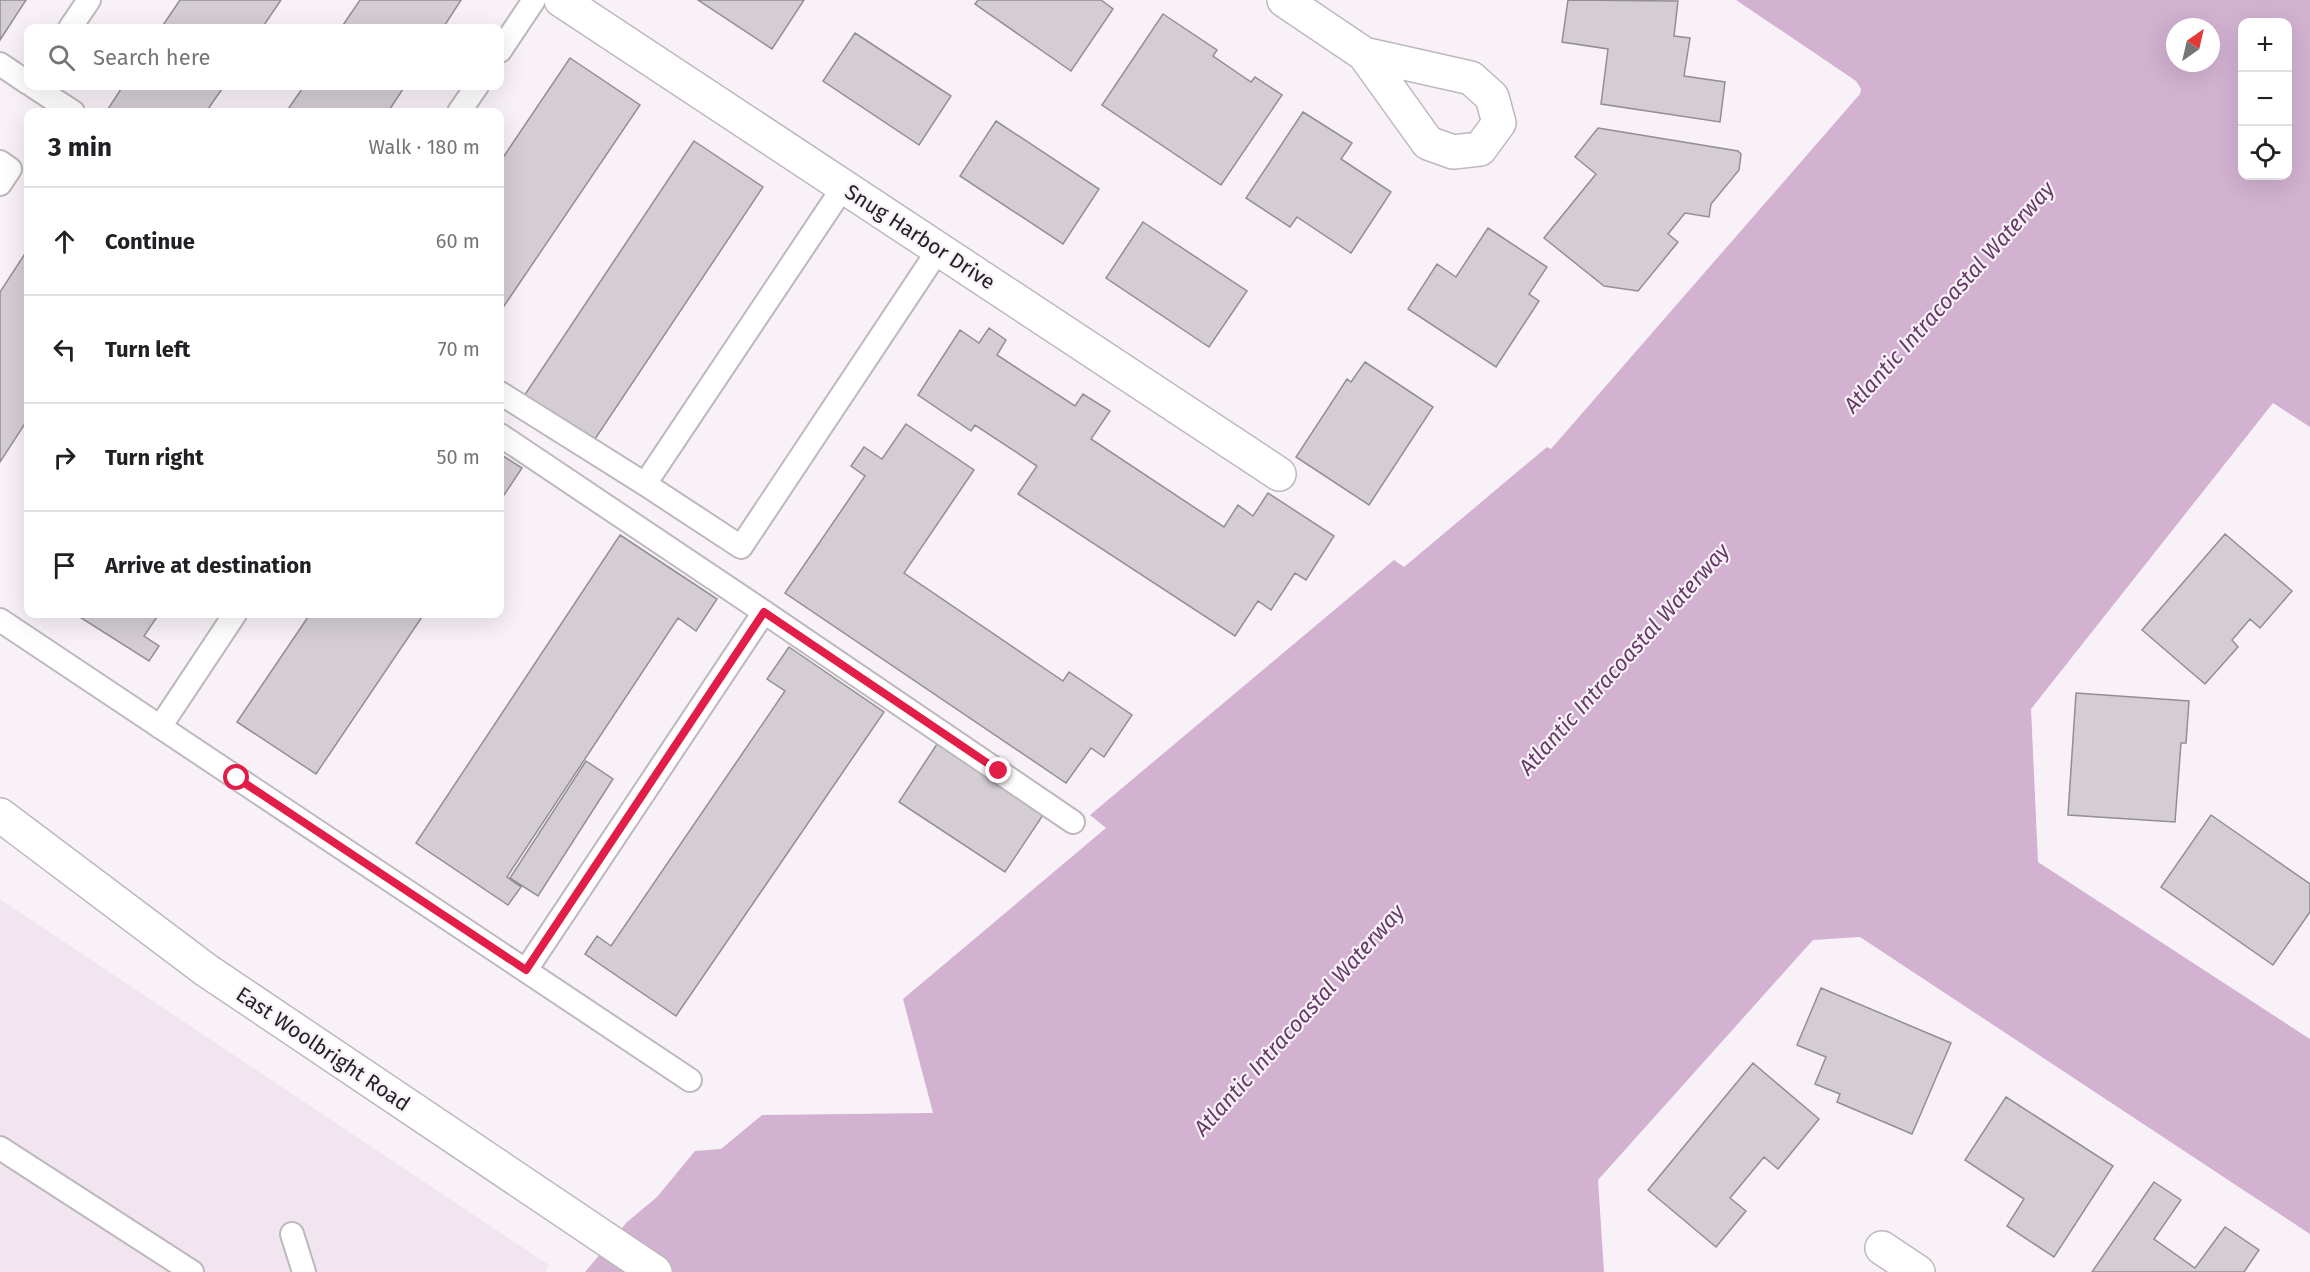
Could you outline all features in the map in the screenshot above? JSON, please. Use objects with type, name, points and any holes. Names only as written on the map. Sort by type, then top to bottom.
[{"type":"street","name":"Snug Harbor Drive","points":[[561,0],[1279,474]]},
{"type":"street","points":[[1284,0],[1364,54]]},
{"type":"street","name":"East Woolbright Road","points":[[0,814],[206,970],[655,1272]]},
{"type":"street","points":[[1882,1248],[1918,1272]]},
{"type":"lane","points":[[73,24],[89,0]]},
{"type":"lane","points":[[504,45],[534,0]]},
{"type":"lane","points":[[0,64],[24,80]]},
{"type":"lane","points":[[39,90],[67,108]]},
{"type":"lane","points":[[462,108],[474,90]]},
{"type":"lane","points":[[645,484],[844,186]]},
{"type":"lane","points":[[504,396],[741,547],[939,249]]},
{"type":"lane","points":[[504,438],[1073,822]]},
{"type":"lane","points":[[526,970],[764,612]]},
{"type":"lane","points":[[160,727],[232,618]]},
{"type":"lane","points":[[0,620],[690,1080]]},
{"type":"lane","points":[[0,1148],[192,1272]]},
{"type":"lane","points":[[292,1234],[304,1272]]},
{"type":"shaded area","points":[[0,899],[549,1265],[545,1272],[0,1272]]},
{"type":"water","name":"Atlantic Intracoastal Waterway","points":[[1736,0],[2310,0],[2310,427],[2273,403],[2031,709],[2038,862],[2310,1039],[2310,1234],[1860,937],[1813,940],[1598,1180],[1604,1272],[585,1272],[627,1222],[657,1197],[695,1151],[721,1149],[762,1115],[933,1113],[903,999],[1106,828],[1090,815],[1394,560],[1404,567],[1547,447],[1551,449],[1860,94],[1861,89],[1856,81]]},
{"type":"building","points":[[0,0],[26,0],[0,40]]},
{"type":"building","points":[[180,0],[281,0],[265,24],[164,24]]},
{"type":"building","points":[[360,0],[461,0],[446,24],[344,24]]},
{"type":"building","points":[[698,0],[804,0],[772,49]]},
{"type":"building","points":[[978,0],[1101,0],[1113,9],[1071,71],[975,4]]},
{"type":"building","points":[[1568,0],[1678,1],[1674,36],[1690,38],[1684,76],[1725,82],[1720,122],[1601,104],[1608,49],[1562,42]]},
{"type":"building","points":[[1163,14],[1217,50],[1213,56],[1251,82],[1255,77],[1282,95],[1221,185],[1102,105]]},
{"type":"building","points":[[855,33],[951,96],[919,145],[823,81]]},
{"type":"building","points":[[570,58],[640,105],[504,306],[504,156]]},
{"type":"building","points":[[120,90],[221,90],[209,108],[109,108]]},
{"type":"building","points":[[301,90],[402,90],[391,108],[289,108]]},
{"type":"building","points":[[1303,112],[1352,143],[1341,159],[1391,192],[1351,253],[1297,217],[1290,227],[1246,198]]},
{"type":"building","points":[[996,121],[1099,189],[1063,244],[960,176]]},
{"type":"building","points":[[1598,128],[1738,151],[1741,154],[1739,170],[1711,204],[1709,217],[1685,213],[1668,234],[1678,242],[1638,291],[1604,286],[1544,238],[1596,174],[1575,157]]},
{"type":"building","points":[[694,141],[763,187],[591,445],[522,399]]},
{"type":"building","points":[[1143,222],[1247,291],[1209,347],[1106,278]]},
{"type":"building","points":[[1488,228],[1547,267],[1529,294],[1539,301],[1496,367],[1408,309],[1437,264],[1456,277]]},
{"type":"building","points":[[24,255],[24,425],[0,462],[0,292]]},
{"type":"building","points":[[989,328],[1006,340],[997,355],[1075,406],[1083,394],[1110,411],[1091,439],[1224,527],[1238,505],[1253,516],[1268,493],[1334,536],[1306,580],[1295,573],[1271,610],[1258,601],[1235,636],[1018,494],[1037,466],[975,425],[971,431],[918,395],[960,330],[979,343]]},
{"type":"building","points":[[1365,362],[1433,407],[1369,505],[1296,457],[1347,379],[1351,382]]},
{"type":"building","points":[[906,424],[974,470],[904,573],[1063,681],[1069,672],[1132,715],[1104,757],[1091,748],[1066,783],[785,593],[865,476],[851,466],[864,447],[882,459]]},
{"type":"building","points":[[504,457],[522,468],[504,495]]},
{"type":"building","points":[[2225,534],[2292,591],[2260,628],[2250,619],[2232,640],[2238,647],[2205,684],[2142,630]]},
{"type":"building","points":[[620,535],[717,599],[696,631],[678,618],[507,877],[521,887],[508,905],[416,843]]},
{"type":"building","points":[[81,618],[156,618],[144,636],[159,646],[149,661]]},
{"type":"building","points":[[307,618],[421,618],[316,774],[237,722]]},
{"type":"building","points":[[789,647],[884,712],[676,1016],[585,954],[597,936],[611,946],[785,691],[767,679]]},
{"type":"building","points":[[2076,693],[2189,701],[2186,743],[2181,743],[2175,822],[2068,815]]},
{"type":"building","points":[[941,738],[1047,809],[1005,872],[899,802]]},
{"type":"building","points":[[586,761],[613,779],[538,896],[510,878]]},
{"type":"building","points":[[2211,815],[2310,884],[2310,912],[2273,965],[2161,887]]},
{"type":"building","points":[[1821,988],[1951,1043],[1912,1134],[1837,1102],[1840,1094],[1815,1084],[1826,1057],[1797,1045]]},
{"type":"building","points":[[1753,1063],[1819,1119],[1778,1169],[1764,1157],[1730,1198],[1746,1211],[1716,1247],[1648,1190]]},
{"type":"building","points":[[2006,1097],[2113,1166],[2054,1257],[2007,1226],[2024,1199],[1965,1160]]},
{"type":"building","points":[[2154,1182],[2181,1200],[2154,1239],[2195,1268],[2225,1227],[2259,1250],[2244,1272],[2092,1272]]},
{"type":"route","points":[[237,778],[526,970],[764,612],[999,771]]}]
